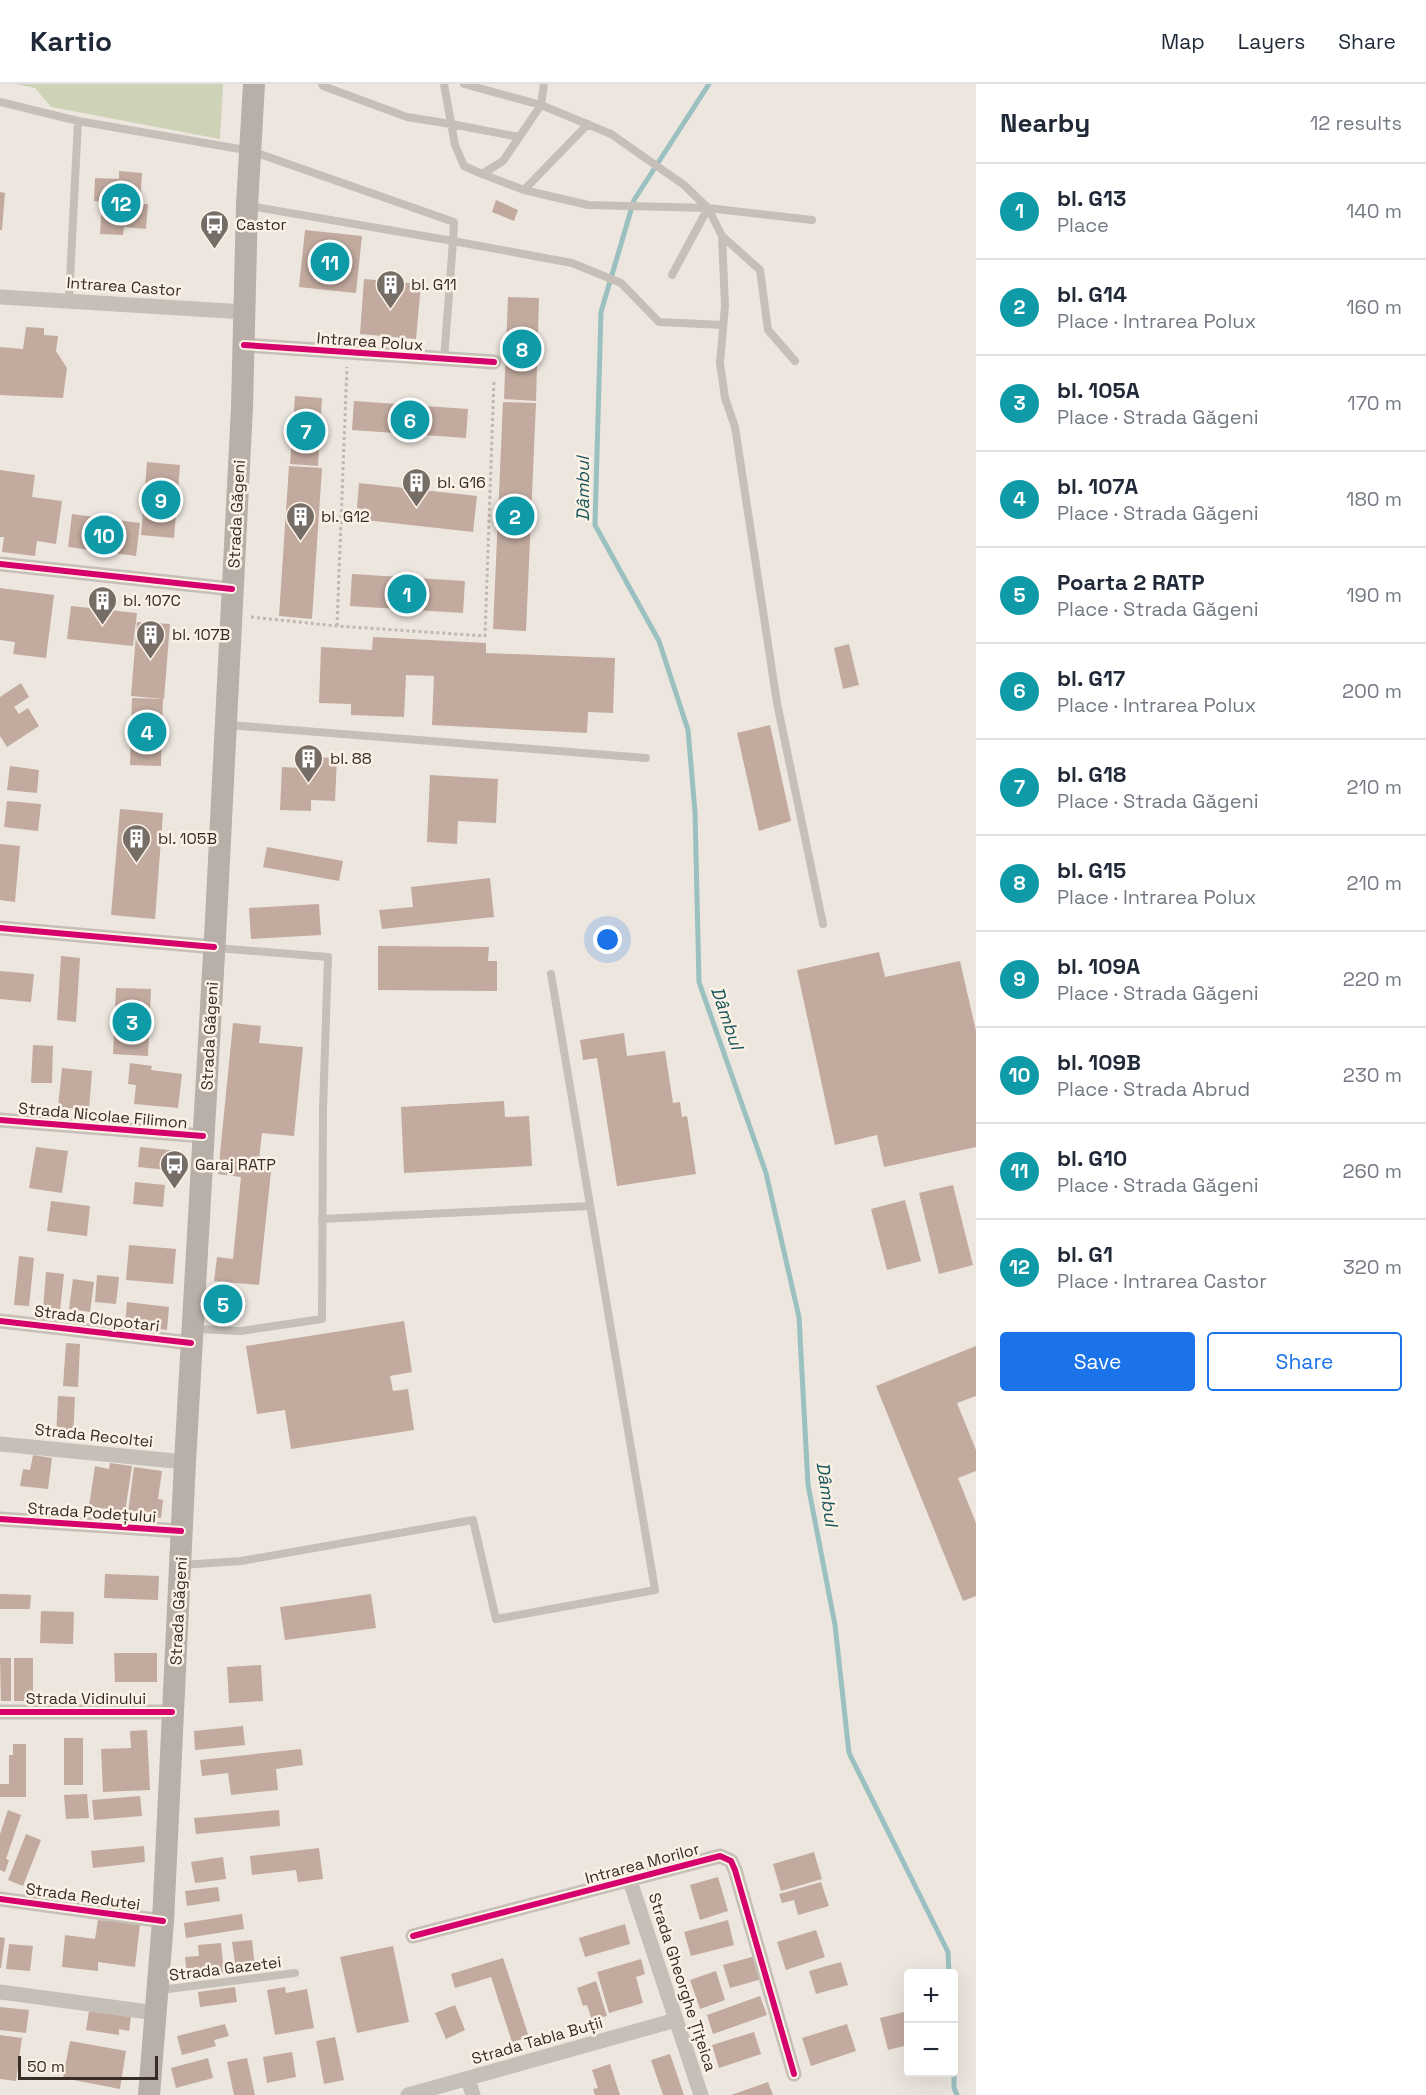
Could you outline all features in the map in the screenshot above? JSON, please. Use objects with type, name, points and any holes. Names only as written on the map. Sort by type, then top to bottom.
[{"type":"main road","name":"Strada Găgeni","points":[[149,2095],[163,1921],[185,1462],[214,947],[244,345],[254,84]]},
{"type":"street","name":"Intrarea Castor","points":[[0,297],[245,312]]},
{"type":"street","name":"Intrarea Polux","points":[[244,345],[494,362]]},
{"type":"street","points":[[0,564],[232,589]]},
{"type":"street","points":[[0,928],[214,947]]},
{"type":"street","name":"Strada Nicolae Filimon","points":[[0,1120],[203,1136]]},
{"type":"street","name":"Strada Clopotari","points":[[0,1321],[192,1336]]},
{"type":"street","name":"Strada Recoltei","points":[[0,1444],[185,1462]]},
{"type":"street","name":"Strada Podețului","points":[[0,1519],[182,1531]]},
{"type":"street","name":"Strada Vidinului","points":[[0,1712],[172,1712]]},
{"type":"street","name":"Intrarea Morilor","points":[[413,1936],[720,1856],[731,1861],[794,2074]]},
{"type":"street","name":"Strada Gheorghe Țițeica","points":[[630,1881],[701,2095]]},
{"type":"street","name":"Strada Redutei","points":[[0,1899],[163,1921]]},
{"type":"street","points":[[0,1992],[156,2013]]},
{"type":"street","name":"Strada Tabla Buții","points":[[408,2095],[676,2020]]},
{"type":"street","points":[[468,2079],[473,2095]]},
{"type":"lane","points":[[322,84],[407,117],[519,137]]},
{"type":"lane","points":[[444,84],[455,145],[464,166],[524,190],[588,205],[708,208],[812,220]]},
{"type":"lane","points":[[464,84],[541,105],[611,134],[684,185],[708,208],[722,236],[760,270],[768,330],[795,361]]},
{"type":"lane","points":[[483,174],[503,161],[541,105],[544,84]]},
{"type":"lane","points":[[0,102],[78,121],[251,151],[454,222],[444,360]]},
{"type":"lane","points":[[69,300],[78,121]]},
{"type":"lane","points":[[524,190],[588,124]]},
{"type":"lane","points":[[248,205],[572,263],[621,283],[659,322],[723,325]]},
{"type":"lane","points":[[672,275],[708,208]]},
{"type":"lane","points":[[722,236],[725,297],[720,363],[725,398],[735,427],[777,703],[823,924]]},
{"type":"lane","points":[[225,725],[646,758]]},
{"type":"lane","points":[[192,1336],[322,1319],[321,1220],[328,957],[214,947]]},
{"type":"lane","points":[[180,1566],[241,1561],[473,1520],[496,1619],[655,1590],[551,974]]},
{"type":"lane","points":[[321,1220],[590,1206]]},
{"type":"lane","name":"Strada Gazetei","points":[[158,1990],[295,1973]]},
{"type":"path","points":[[337,626],[348,352]]},
{"type":"path","points":[[231,615],[337,626],[485,636],[494,362]]},
{"type":"green space","points":[[16,84],[223,84],[220,139],[51,107],[35,88]]},
{"type":"building","points":[[119,171],[142,173],[140,204],[148,204],[146,229],[124,227],[123,235],[100,234],[102,202],[94,201],[95,178],[119,179]]},
{"type":"building","points":[[0,192],[5,193],[2,230],[0,230]]},
{"type":"building","points":[[496,200],[518,210],[514,221],[492,212]]},
{"type":"building","points":[[305,230],[362,236],[356,293],[299,287]]},
{"type":"building","name":"bl. G11","points":[[364,279],[421,284],[416,339],[360,334]]},
{"type":"building","points":[[508,297],[539,298],[536,401],[504,399]]},
{"type":"building","points":[[26,327],[44,328],[44,335],[58,336],[56,351],[67,368],[63,398],[0,395],[0,347],[23,349]]},
{"type":"building","points":[[295,396],[322,398],[318,466],[290,464]]},
{"type":"building","points":[[354,401],[468,409],[466,438],[352,430]]},
{"type":"building","points":[[503,402],[536,403],[526,631],[493,629]]},
{"type":"building","points":[[147,462],[180,465],[174,538],[141,535]]},
{"type":"building","name":"bl. G12","points":[[289,466],[322,468],[312,619],[279,616]]},
{"type":"building","points":[[0,470],[35,475],[32,497],[62,501],[56,544],[37,541],[35,556],[2,552],[4,537],[0,537]]},
{"type":"building","name":"bl. G16","points":[[359,483],[477,496],[473,532],[356,519]]},
{"type":"building","points":[[72,514],[140,523],[136,556],[68,547]]},
{"type":"building","points":[[352,574],[465,581],[463,613],[350,606]]},
{"type":"building","points":[[0,588],[54,595],[46,658],[13,654],[15,642],[0,640]]},
{"type":"building","name":"bl. 107C","points":[[71,606],[137,613],[133,646],[67,639]]},
{"type":"building","name":"bl. 107B","points":[[137,622],[170,624],[164,699],[131,696]]},
{"type":"building","points":[[373,637],[486,643],[486,653],[615,658],[613,713],[588,712],[587,733],[432,725],[434,676],[406,675],[404,717],[351,715],[351,704],[319,703],[321,647],[372,650]]},
{"type":"building","points":[[849,644],[859,685],[843,689],[834,648]]},
{"type":"building","points":[[21,683],[29,697],[14,707],[19,714],[28,708],[39,726],[7,747],[0,736],[0,697]]},
{"type":"building","points":[[132,698],[163,699],[161,766],[130,765]]},
{"type":"building","points":[[770,725],[791,821],[759,831],[737,733]]},
{"type":"building","name":"bl. 88","points":[[303,757],[337,758],[335,801],[311,800],[311,811],[280,810],[282,767],[303,768]]},
{"type":"building","points":[[10,766],[39,770],[37,793],[7,790]]},
{"type":"building","points":[[430,775],[498,779],[496,823],[458,821],[457,844],[427,842]]},
{"type":"building","points":[[7,801],[41,804],[38,831],[4,827]]},
{"type":"building","name":"bl. 105B","points":[[120,809],[163,813],[155,919],[111,915]]},
{"type":"building","points":[[0,844],[20,846],[15,902],[0,900]]},
{"type":"building","points":[[267,847],[343,861],[339,881],[263,867]]},
{"type":"building","points":[[490,878],[494,917],[382,929],[379,910],[413,907],[411,887]]},
{"type":"building","points":[[319,904],[321,935],[251,939],[249,908]]},
{"type":"building","points":[[378,946],[489,947],[488,961],[497,961],[497,991],[378,990]]},
{"type":"building","points":[[879,952],[885,977],[960,961],[976,1031],[976,1147],[884,1167],[877,1135],[835,1145],[797,970]]},
{"type":"building","points":[[61,956],[80,958],[76,1022],[57,1020]]},
{"type":"building","points":[[0,971],[34,974],[31,1002],[0,999]]},
{"type":"building","points":[[116,988],[151,989],[148,1056],[113,1054]]},
{"type":"building","points":[[233,1023],[261,1026],[259,1043],[303,1047],[294,1136],[262,1133],[259,1160],[272,1162],[259,1285],[214,1281],[217,1257],[233,1259],[241,1177],[218,1174]]},
{"type":"building","points":[[624,1033],[627,1056],[665,1051],[673,1103],[680,1102],[682,1117],[687,1116],[696,1174],[617,1186],[597,1058],[583,1060],[580,1040]]},
{"type":"building","points":[[33,1045],[53,1046],[52,1083],[31,1083]]},
{"type":"building","points":[[130,1063],[152,1066],[151,1070],[182,1074],[178,1108],[134,1104],[136,1085],[128,1084]]},
{"type":"building","points":[[62,1068],[92,1071],[89,1110],[58,1107]]},
{"type":"building","points":[[504,1101],[505,1117],[529,1116],[532,1166],[404,1173],[401,1107]]},
{"type":"building","points":[[36,1147],[68,1151],[62,1193],[29,1188]]},
{"type":"building","points":[[140,1147],[179,1151],[177,1171],[138,1167]]},
{"type":"building","points":[[135,1182],[165,1185],[163,1207],[133,1204]]},
{"type":"building","points":[[953,1185],[973,1265],[939,1274],[919,1193]]},
{"type":"building","points":[[905,1200],[921,1261],[887,1270],[871,1209]]},
{"type":"building","points":[[51,1201],[90,1206],[87,1236],[47,1231]]},
{"type":"building","points":[[129,1245],[176,1249],[173,1284],[126,1280]]},
{"type":"building","points":[[19,1256],[34,1258],[29,1306],[14,1305]]},
{"type":"building","points":[[46,1272],[64,1274],[60,1311],[43,1309]]},
{"type":"building","points":[[97,1275],[119,1277],[116,1304],[95,1302]]},
{"type":"building","points":[[73,1279],[94,1282],[90,1312],[69,1309]]},
{"type":"building","points":[[211,1288],[236,1289],[236,1318],[210,1318]]},
{"type":"building","points":[[127,1302],[169,1307],[167,1330],[125,1325]]},
{"type":"building","points":[[404,1321],[412,1372],[390,1376],[393,1391],[408,1389],[414,1430],[291,1449],[285,1410],[257,1414],[246,1346]]},
{"type":"building","points":[[66,1343],[80,1344],[78,1387],[63,1386]]},
{"type":"building","points":[[976,1346],[976,1396],[957,1403],[976,1450],[976,1471],[958,1478],[976,1523],[976,1596],[963,1601],[876,1386]]},
{"type":"building","points":[[58,1396],[75,1397],[73,1439],[56,1438]]},
{"type":"building","points":[[33,1455],[52,1458],[48,1489],[20,1486],[23,1469],[30,1470]]},
{"type":"building","points":[[110,1463],[132,1466],[125,1512],[89,1506],[95,1466],[109,1469]]},
{"type":"building","points":[[134,1467],[162,1471],[158,1499],[163,1500],[161,1518],[128,1513]]},
{"type":"building","points":[[105,1574],[159,1576],[158,1600],[104,1598]]},
{"type":"building","points":[[0,1594],[31,1595],[30,1609],[0,1609]]},
{"type":"building","points":[[371,1594],[376,1628],[285,1640],[280,1607]]},
{"type":"building","points":[[41,1611],[74,1612],[73,1644],[40,1643]]},
{"type":"building","points":[[114,1653],[157,1653],[157,1682],[115,1682]]},
{"type":"building","points":[[0,1658],[11,1658],[11,1701],[1,1701]]},
{"type":"building","points":[[14,1658],[33,1658],[33,1701],[14,1701]]},
{"type":"building","points":[[261,1665],[263,1701],[229,1703],[227,1667]]},
{"type":"building","points":[[243,1726],[245,1745],[195,1750],[194,1731]]},
{"type":"building","points":[[147,1730],[150,1790],[103,1792],[101,1749],[131,1748],[130,1731]]},
{"type":"building","points":[[64,1738],[83,1738],[83,1785],[64,1785]]},
{"type":"building","points":[[13,1744],[26,1744],[26,1797],[0,1797],[0,1784],[9,1784],[9,1755],[13,1755]]},
{"type":"building","points":[[301,1749],[303,1765],[276,1769],[278,1790],[231,1795],[228,1773],[202,1776],[200,1760]]},
{"type":"building","points":[[87,1794],[89,1818],[66,1819],[64,1795]]},
{"type":"building","points":[[140,1796],[142,1816],[94,1820],[92,1800]]},
{"type":"building","points":[[8,1810],[21,1815],[6,1859],[9,1860],[5,1872],[0,1870],[0,1834]]},
{"type":"building","points":[[279,1810],[280,1826],[196,1834],[194,1818]]},
{"type":"building","points":[[26,1834],[41,1840],[23,1886],[8,1880]]},
{"type":"building","points":[[144,1846],[145,1862],[93,1868],[91,1851]]},
{"type":"building","points":[[319,1848],[323,1879],[298,1882],[296,1870],[252,1875],[250,1856]]},
{"type":"building","points":[[814,1852],[822,1879],[781,1891],[773,1864]]},
{"type":"building","points":[[223,1857],[226,1879],[195,1883],[191,1862]]},
{"type":"building","points":[[718,1877],[728,1911],[700,1920],[690,1885]]},
{"type":"building","points":[[821,1882],[829,1906],[798,1915],[794,1900],[782,1903],[779,1894]]},
{"type":"building","points":[[218,1887],[220,1901],[187,1906],[185,1891]]},
{"type":"building","points":[[242,1914],[244,1929],[186,1938],[184,1923]]},
{"type":"building","points":[[98,1920],[140,1924],[135,1967],[98,1962],[98,1971],[62,1967],[65,1935],[95,1939]]},
{"type":"building","points":[[728,1920],[734,1945],[691,1956],[684,1932]]},
{"type":"building","points":[[625,1924],[630,1944],[585,1957],[579,1938]]},
{"type":"building","points":[[816,1930],[825,1957],[786,1970],[777,1942]]},
{"type":"building","points":[[0,1937],[5,1938],[1,1968],[0,1968]]},
{"type":"building","points":[[252,1940],[255,1968],[236,1970],[232,1942]]},
{"type":"building","points":[[221,1943],[224,1973],[187,1976],[185,1957],[199,1956],[198,1945]]},
{"type":"building","points":[[9,1944],[33,1946],[30,1971],[6,1969]]},
{"type":"building","points":[[393,1946],[409,2022],[357,2033],[340,1957]]},
{"type":"building","points":[[755,1956],[762,1979],[730,1988],[723,1965]]},
{"type":"building","points":[[503,1958],[529,2037],[512,2042],[491,1977],[455,1988],[451,1974]]},
{"type":"building","points":[[641,1959],[645,1974],[636,1977],[643,2003],[609,2013],[597,1972]]},
{"type":"building","points":[[841,1962],[848,1985],[816,1994],[809,1971]]},
{"type":"building","points":[[716,1971],[725,2000],[700,2009],[690,1980]]},
{"type":"building","points":[[596,1981],[607,2016],[592,2020],[587,2005],[583,2006],[577,1988]]},
{"type":"building","points":[[235,1987],[237,2002],[200,2007],[198,1992]]},
{"type":"building","points":[[285,1987],[286,1993],[307,1989],[314,2028],[275,2035],[267,1990]]},
{"type":"building","points":[[760,1996],[767,2015],[713,2034],[707,2015]]},
{"type":"building","points":[[455,2005],[465,2030],[446,2039],[435,2013]]},
{"type":"building","points":[[0,2007],[29,2010],[26,2033],[0,2030]]},
{"type":"building","points":[[89,2011],[131,2017],[129,2031],[119,2029],[119,2035],[86,2030]]},
{"type":"building","points":[[904,2012],[904,2046],[888,2050],[880,2018]]},
{"type":"building","points":[[225,2024],[229,2036],[214,2040],[216,2046],[182,2055],[177,2036]]},
{"type":"building","points":[[847,2024],[856,2051],[811,2066],[802,2038]]},
{"type":"building","points":[[754,2032],[761,2054],[719,2068],[712,2045]]},
{"type":"building","points":[[0,2035],[22,2038],[16,2081],[0,2079]]},
{"type":"building","points":[[335,2037],[344,2080],[324,2084],[316,2041]]},
{"type":"building","points":[[70,2041],[126,2051],[120,2089],[63,2078]]},
{"type":"building","points":[[292,2052],[296,2077],[267,2083],[263,2057]]},
{"type":"building","points":[[670,2054],[684,2095],[663,2095],[651,2060]]},
{"type":"building","points":[[208,2058],[213,2078],[176,2088],[171,2068]]},
{"type":"building","points":[[247,2058],[255,2095],[234,2095],[227,2062]]},
{"type":"building","points":[[610,2064],[620,2095],[595,2095],[593,2089],[598,2088],[592,2070]]},
{"type":"building","points":[[768,2082],[773,2095],[731,2095]]},
{"type":"waterway","name":"Dâmbul","points":[[709,84],[634,200],[601,312],[595,525],[659,641],[688,730],[695,812],[699,982],[766,1173],[799,1317],[808,1485],[835,1625],[849,1753],[948,1952],[949,1969]]},
{"type":"waterway","name":"Dâmbul","points":[[954,2077],[954,2088],[957,2095]]},
{"type":"cycle path","points":[[244,345],[494,362]]},
{"type":"cycle path","points":[[0,564],[232,589]]},
{"type":"cycle path","points":[[0,928],[214,947]]},
{"type":"cycle path","points":[[0,1120],[203,1136]]},
{"type":"cycle path","points":[[0,1321],[191,1343]]},
{"type":"cycle path","points":[[0,1519],[181,1531]]},
{"type":"cycle path","points":[[0,1712],[172,1712]]},
{"type":"cycle path","points":[[413,1936],[720,1856],[731,1861],[735,1870],[794,2074]]},
{"type":"cycle path","points":[[0,1899],[163,1921]]},
{"type":"place","name":"bl. G1","points":[[121,203]]},
{"type":"place","name":"Castor","points":[[215,250]]},
{"type":"place","name":"bl. G10","points":[[330,262]]},
{"type":"place","name":"bl. G11","points":[[390,310]]},
{"type":"place","name":"bl. G15","points":[[522,349]]},
{"type":"place","name":"bl. G17","points":[[410,420]]},
{"type":"place","name":"bl. G18","points":[[306,431]]},
{"type":"place","name":"bl. 109A","points":[[161,500]]},
{"type":"place","name":"bl. G16","points":[[416,508]]},
{"type":"place","name":"bl. G14","points":[[515,516]]},
{"type":"place","name":"bl. 109B","points":[[104,535]]},
{"type":"place","name":"bl. G12","points":[[300,542]]},
{"type":"place","name":"bl. G13","points":[[407,594]]},
{"type":"place","name":"bl. 107C","points":[[102,626]]},
{"type":"place","name":"bl. 107B","points":[[151,660]]},
{"type":"place","name":"bl. 107A","points":[[147,732]]},
{"type":"place","name":"bl. 88","points":[[309,784]]},
{"type":"place","name":"bl. 105B","points":[[137,864]]},
{"type":"place","name":"bl. 105A","points":[[132,1022]]},
{"type":"place","name":"Garaj RATP","points":[[174,1190]]},
{"type":"place","name":"Poarta 2 RATP","points":[[223,1304]]}]
